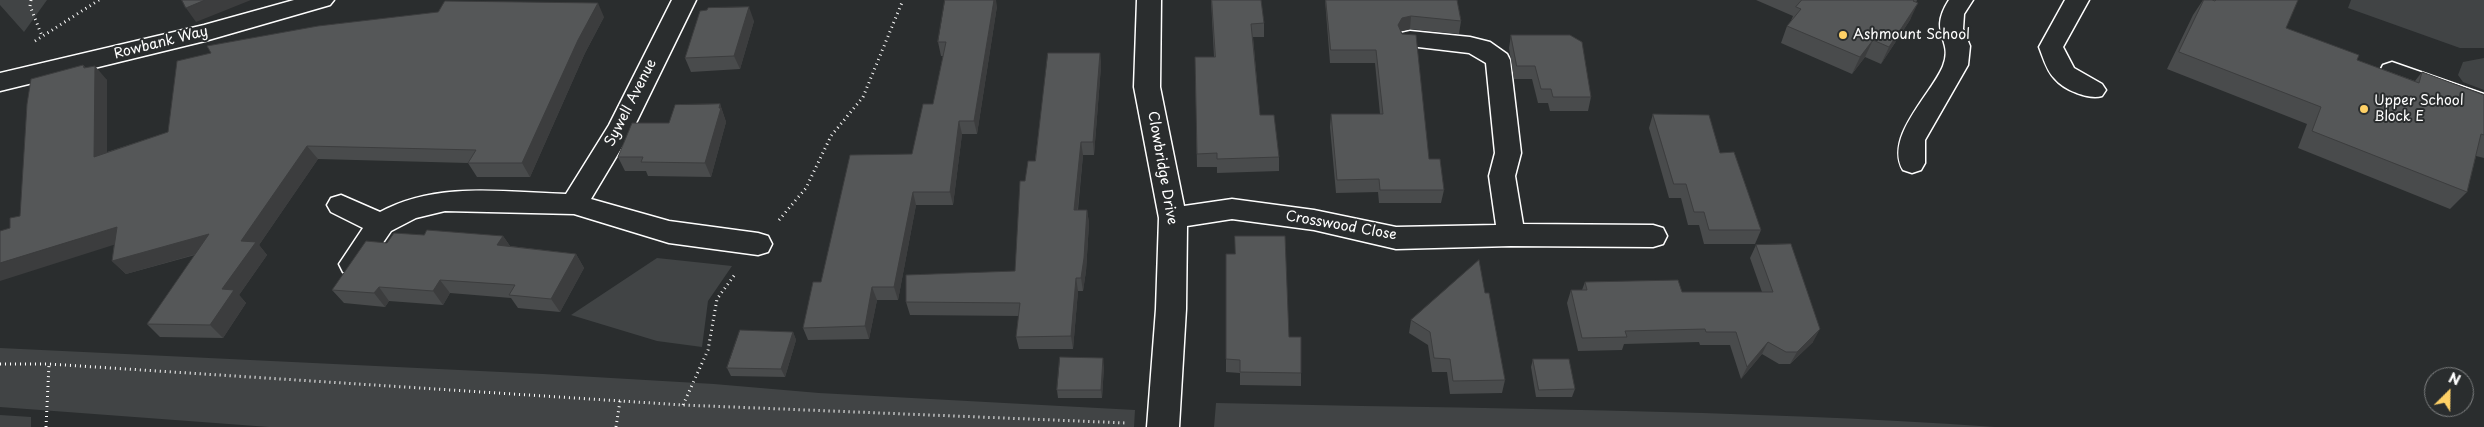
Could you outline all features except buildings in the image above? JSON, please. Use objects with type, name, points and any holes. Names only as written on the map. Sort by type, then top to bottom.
[{"type":"street","name":"Rowbank Way","points":[[0,82],[204,33],[322,0]]},
{"type":"street","name":"Sywell Avenue","points":[[574,204],[621,127],[684,0]]},
{"type":"street","name":"Clowbridge Drive","points":[[1149,0],[1147,87],[1173,218],[1171,309],[1164,426]]},
{"type":"street","points":[[1912,163],[1912,140],[1956,65],[1958,46],[1951,29],[1952,14],[1961,0]]},
{"type":"street","points":[[2077,0],[2051,46],[2064,74],[2093,90]]},
{"type":"street","points":[[1410,39],[1478,46],[1492,52],[1498,60],[1508,153],[1502,176],[1511,235]]},
{"type":"street","points":[[2392,72],[2484,103]]},
{"type":"street","points":[[353,264],[381,224],[409,209],[445,201],[574,204],[669,232],[758,244]]},
{"type":"street","points":[[340,205],[381,224]]},
{"type":"street","name":"Crosswood Close","points":[[1173,218],[1232,209],[1314,220],[1396,238],[1511,235],[1653,236]]},
{"type":"path","points":[[31,0],[30,6],[42,36]]},
{"type":"path","points":[[28,46],[98,0]]},
{"type":"path","points":[[683,406],[708,350],[717,299],[758,244],[806,188],[832,136],[864,97],[903,0]]},
{"type":"path","points":[[0,364],[49,364],[683,406],[1164,426]]},
{"type":"path","points":[[46,427],[49,364]]},
{"type":"path","points":[[616,427],[620,401]]},
{"type":"shaded area","points":[[0,0],[47,0],[24,32],[0,5]]},
{"type":"shaded area","points":[[2351,0],[2484,0],[2484,48],[2460,48],[2348,8]]},
{"type":"shaded area","points":[[2484,58],[2484,90],[2463,82],[2458,75],[2463,62]]},
{"type":"shaded area","points":[[657,258],[732,266],[708,301],[702,347],[657,341],[571,315]]},
{"type":"shaded area","points":[[0,348],[543,374],[714,384],[819,393],[1135,410],[1134,427],[269,427],[0,407]]},
{"type":"shaded area","points":[[1216,403],[1801,416],[1995,427],[1214,427]]},
{"type":"shaded area","points":[[0,415],[31,417],[31,427],[0,427]]},
{"type":"place","name":"Ashmount School","points":[[1843,35]]},
{"type":"place","name":"Upper School Block E","points":[[2364,109]]}]
